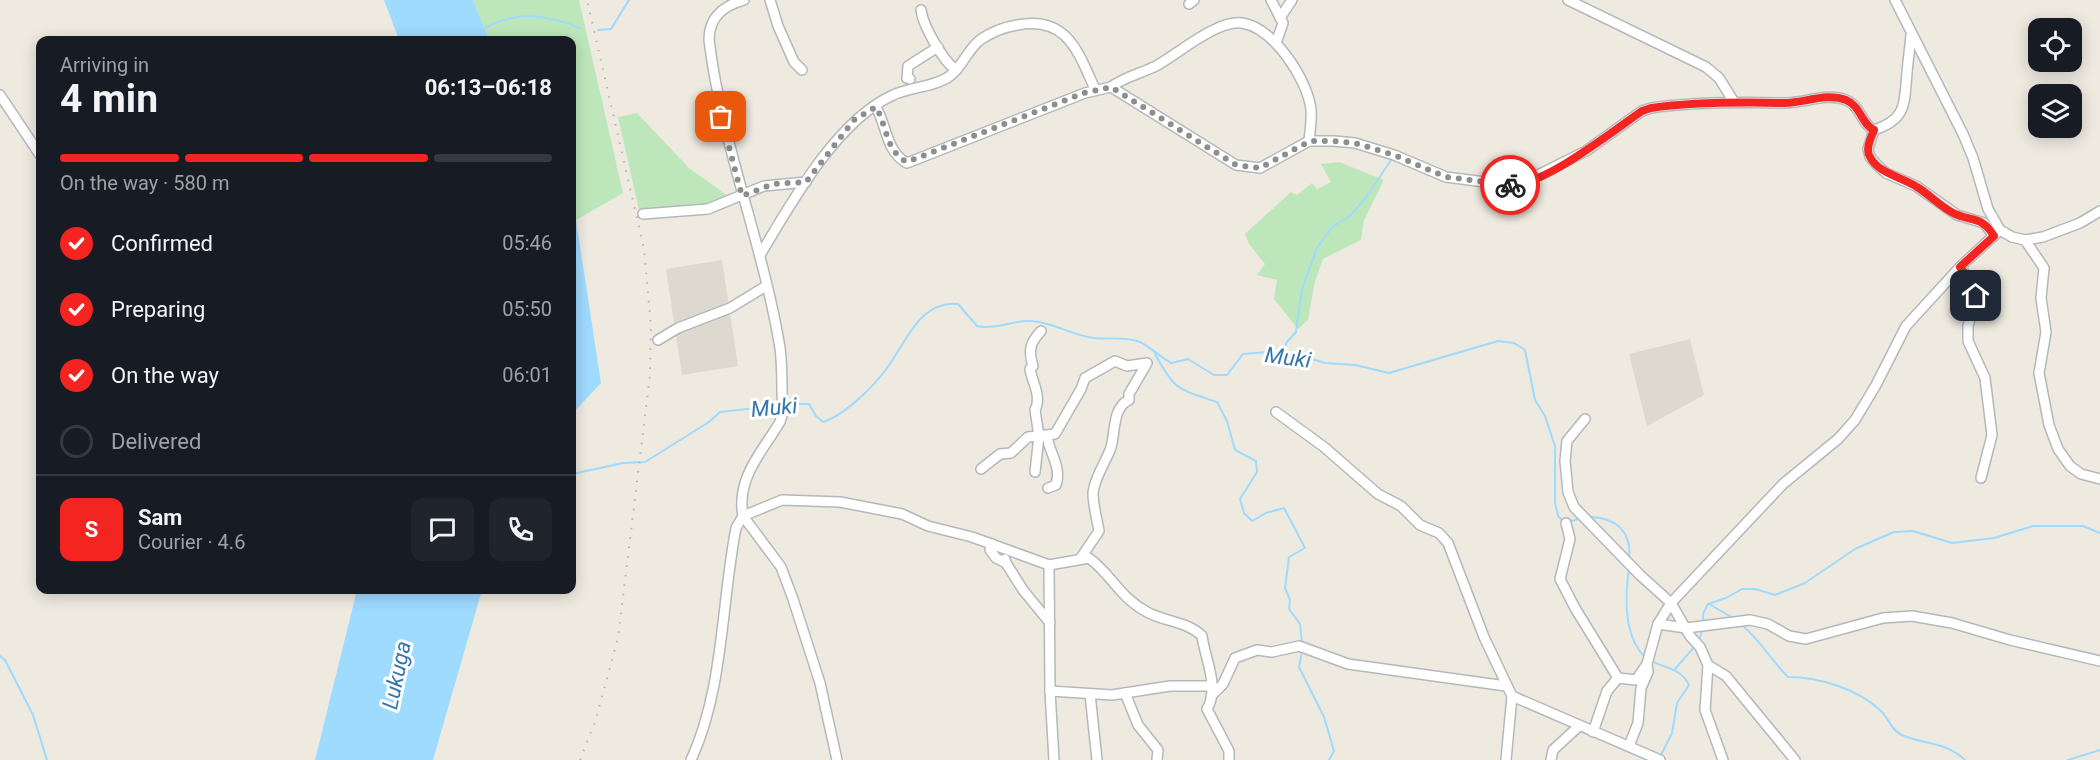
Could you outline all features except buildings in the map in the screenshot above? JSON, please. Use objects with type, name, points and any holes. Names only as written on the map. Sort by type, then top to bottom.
[{"type":"street","points":[[744,0],[733,3],[715,17],[709,28],[709,40],[721,117],[760,255],[780,350],[783,412],[780,422],[747,474],[741,507],[743,516],[781,567],[793,598],[820,683],[837,760]]},
{"type":"street","points":[[770,0],[778,26],[794,62],[802,70]]},
{"type":"street","points":[[1271,0],[1283,23],[1276,43]]},
{"type":"street","points":[[1280,18],[1292,0]]},
{"type":"street","points":[[1568,0],[1706,67],[1719,78],[1734,102]]},
{"type":"street","points":[[1895,0],[1963,134],[1997,233]]},
{"type":"street","points":[[921,10],[926,30],[946,63],[956,70]]},
{"type":"street","points":[[760,255],[806,182],[854,120],[891,96],[926,87],[949,77],[966,53],[991,34],[1028,23],[1048,23],[1062,33],[1077,50],[1095,89]]},
{"type":"street","points":[[876,107],[884,122],[893,152],[907,162],[1095,89],[1111,87],[1159,64],[1229,24],[1242,23],[1265,33],[1276,43],[1308,97],[1311,109],[1310,141]]},
{"type":"street","points":[[1911,34],[1906,102],[1900,114],[1890,123],[1874,130],[1868,149],[1870,157],[1877,165],[1886,172],[1916,186],[1957,215],[1984,223],[1997,233],[2025,240],[2059,232],[2100,211]]},
{"type":"street","points":[[910,79],[907,78],[908,66],[918,57],[938,47]]},
{"type":"street","points":[[1111,87],[1236,165],[1260,168],[1310,141],[1355,143],[1394,155],[1440,176],[1516,186],[1586,151],[1642,111],[1663,106],[1734,102],[1783,104],[1822,97],[1846,100],[1853,104],[1865,123],[1874,130]]},
{"type":"street","points":[[0,95],[36,149]]},
{"type":"street","points":[[643,214],[708,209],[773,184],[806,182]]},
{"type":"street","points":[[1629,746],[1638,723],[1639,684],[1658,624],[1671,603],[1783,484],[1838,439],[1855,420],[1906,326],[1960,267],[1997,233]]},
{"type":"street","points":[[2025,240],[2044,268],[2041,298],[2046,332],[2039,373],[2049,425],[2058,449],[2070,466],[2081,474],[2100,479]]},
{"type":"street","points":[[1960,267],[1974,285],[1976,296],[1968,326],[1968,342],[1985,378],[1992,435],[1981,478]]},
{"type":"street","points":[[657,340],[678,328],[730,308],[766,286]]},
{"type":"street","points":[[1041,331],[1031,342],[1029,355],[1033,366],[1030,369],[1035,384],[1037,405],[1035,410],[1043,436],[1057,465],[1056,484],[1048,488]]},
{"type":"street","points":[[981,469],[1000,454],[1011,453],[1028,437],[1054,434],[1085,378],[1115,361],[1127,366],[1147,363],[1129,394],[1129,400],[1125,402],[1117,417],[1111,435],[1111,449],[1093,493],[1099,531],[1080,559]]},
{"type":"street","points":[[1276,412],[1324,447],[1378,494],[1412,513],[1420,525],[1439,533],[1448,543],[1512,696],[1659,760]]},
{"type":"street","points":[[1586,420],[1568,441],[1565,461],[1568,492],[1574,507],[1640,575],[1671,603],[1700,647],[1708,665],[1705,711],[1723,760]]},
{"type":"street","points":[[1035,472],[1043,436]]},
{"type":"street","points":[[691,760],[709,703],[720,648],[736,528],[743,516],[782,500],[840,502],[902,514],[928,526],[992,544],[1049,565],[1089,558],[1127,600],[1159,618],[1187,626],[1200,633],[1210,667],[1211,691],[1207,710],[1228,751],[1229,760]]},
{"type":"street","points":[[1566,523],[1570,539],[1562,569],[1562,585],[1618,678],[1639,684]]},
{"type":"street","points":[[992,544],[990,550],[996,558],[1006,563]]},
{"type":"street","points":[[1004,548],[1006,563],[1023,590],[1050,623]]},
{"type":"street","points":[[1049,565],[1050,691],[1054,760]]},
{"type":"street","points":[[1658,624],[1688,632],[1750,620],[1768,624],[1789,636],[1806,639],[1883,618],[1912,616],[1952,623],[2010,640],[2100,661]]},
{"type":"street","points":[[1050,691],[1090,694],[1125,693],[1170,686],[1211,691],[1222,684],[1235,658],[1257,650],[1272,652],[1299,646],[1348,664],[1506,686]]},
{"type":"street","points":[[1708,665],[1726,676],[1795,760]]},
{"type":"street","points":[[1593,732],[1607,691],[1618,678]]},
{"type":"street","points":[[1125,693],[1138,724],[1158,750],[1157,760]]},
{"type":"street","points":[[1090,694],[1097,760]]},
{"type":"street","points":[[1506,760],[1512,696]]},
{"type":"street","points":[[1551,760],[1553,750],[1579,726]]},
{"type":"shaded area","points":[[722,260],[738,366],[682,375],[666,269]]},
{"type":"shaded area","points":[[1690,339],[1704,395],[1647,426],[1629,354]]},
{"type":"green space","points":[[473,0],[579,0],[623,193],[576,220],[576,36],[487,36]]},
{"type":"green space","points":[[637,113],[689,168],[728,196],[703,207],[639,210],[618,117]]},
{"type":"green space","points":[[1339,162],[1384,180],[1364,220],[1361,240],[1323,259],[1315,281],[1308,320],[1298,329],[1274,299],[1277,280],[1257,275],[1265,264],[1249,244],[1245,234],[1291,192],[1297,195],[1312,183],[1317,189],[1331,182],[1321,164]]},
{"type":"water","points":[[384,0],[473,0],[487,36],[398,36]]},
{"type":"water","points":[[576,220],[601,383],[576,410]]},
{"type":"water","name":"Lukuga","points":[[356,594],[481,594],[433,760],[315,760]]},
{"type":"waterway","points":[[598,30],[611,29],[629,0]]},
{"type":"waterway","points":[[483,29],[508,19],[531,16],[543,17],[580,28]]},
{"type":"waterway","points":[[1282,354],[1287,342],[1296,332],[1302,289],[1317,248],[1332,227],[1350,216],[1365,199],[1393,157]]},
{"type":"waterway","name":"Muki","points":[[786,404],[809,404],[816,416],[823,422],[839,414],[864,394],[878,379],[923,317],[933,309],[944,305],[958,304],[977,326],[991,327],[1031,321],[1086,337],[1134,340],[1144,344],[1171,363],[1188,359],[1214,375],[1227,375],[1243,354],[1268,352],[1305,357],[1325,363],[1355,365],[1389,373],[1498,341],[1514,343],[1525,350],[1535,400],[1545,416],[1555,446],[1555,503],[1558,516],[1564,522]]},
{"type":"waterway","points":[[1155,354],[1173,382],[1179,387],[1217,402],[1227,421],[1235,450],[1256,461],[1257,472],[1240,499],[1244,513],[1252,521],[1266,513],[1284,508],[1305,548],[1289,557],[1285,588],[1290,600],[1289,609],[1300,624],[1302,643]]},
{"type":"waterway","name":"Muki","points":[[576,473],[623,463],[645,462],[709,422],[720,412],[781,405]]},
{"type":"waterway","name":"Muki","points":[[1590,517],[1608,520],[1621,528],[1628,542],[1629,560]]},
{"type":"waterway","name":"Muki","points":[[1569,522],[1581,518]]},
{"type":"waterway","points":[[1703,623],[1703,614],[1708,604],[1742,589],[1755,589],[1775,595],[1805,583],[1855,549],[1894,532],[1913,531],[1952,543],[1994,538],[2033,526],[2083,526],[2100,533]]},
{"type":"waterway","name":"Muki","points":[[1629,568],[1627,591],[1629,627],[1638,648],[1645,657]]},
{"type":"waterway","points":[[1709,604],[1735,619]]},
{"type":"waterway","points":[[1742,625],[1788,677],[1825,682],[1861,696],[1881,711],[1899,733],[1950,749],[1965,760]]},
{"type":"waterway","points":[[1699,640],[1703,629]]},
{"type":"waterway","points":[[1675,669],[1696,645]]},
{"type":"waterway","points":[[1302,651],[1299,667],[1324,717],[1334,751],[1329,760]]},
{"type":"waterway","points":[[0,656],[5,660],[33,715],[47,760]]},
{"type":"waterway","name":"Muki","points":[[1650,660],[1677,672],[1689,685],[1677,703],[1672,733],[1660,757]]},
{"type":"waterway","points":[[2068,760],[2100,750]]},
{"type":"railway","points":[[580,760],[595,722],[618,638],[650,375],[651,327],[644,249],[587,0]]},
{"type":"way so far","points":[[721,117],[742,196],[773,184],[806,182],[854,120],[876,107],[884,122],[893,152],[899,159],[907,162],[968,141],[1084,93],[1104,87],[1111,87],[1125,94],[1236,165],[1260,168],[1296,146],[1310,141],[1334,141],[1355,143],[1394,155],[1434,174],[1497,185],[1510,185]]},
{"type":"route","points":[[1510,185],[1516,186],[1530,181],[1562,165],[1586,151],[1642,111],[1651,108],[1734,102],[1783,104],[1822,97],[1846,100],[1853,104],[1865,123],[1874,130],[1868,149],[1870,157],[1877,165],[1886,172],[1916,186],[1957,215],[1984,223],[1994,236],[1960,267],[1974,285],[1976,296]]}]
